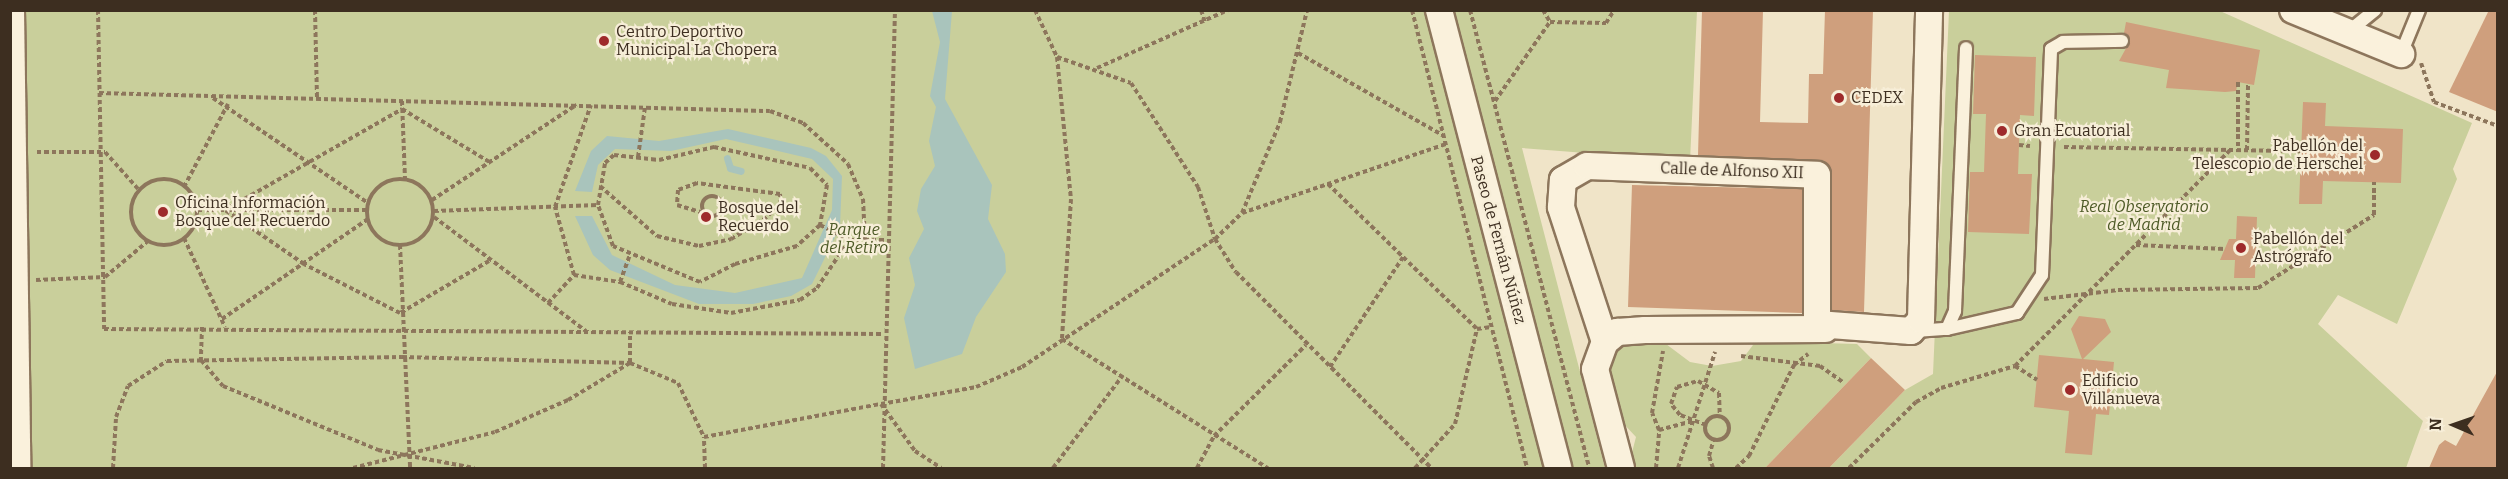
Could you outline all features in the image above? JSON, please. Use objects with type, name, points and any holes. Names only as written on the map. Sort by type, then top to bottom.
[{"type":"street","points":[[11,10],[17,468]]},
{"type":"street","name":"Paseo de Fernán Núñez","points":[[1438,10],[1558,468]]},
{"type":"street","points":[[1621,468],[1595,369],[1605,342],[1617,332],[1660,330],[1716,342],[1825,329],[1911,331],[1921,311],[1929,10]]},
{"type":"street","points":[[2293,10],[2401,54]]},
{"type":"street","name":"Calle de Alfonso XII","points":[[1605,342],[1561,207],[1563,180],[1587,166],[1816,175],[1814,316],[1825,329]]},
{"type":"lane","points":[[2348,32],[2375,10]]},
{"type":"lane","points":[[2401,54],[2419,10]]},
{"type":"lane","points":[[1911,331],[1947,329],[2017,313],[2042,275],[2051,49],[2062,42],[2122,41]]},
{"type":"lane","points":[[1947,329],[1955,311],[1966,48]]},
{"type":"path","points":[[98,10],[99,93],[105,152],[104,329],[225,327],[883,334]]},
{"type":"path","points":[[315,10],[316,99]]},
{"type":"path","points":[[883,468],[881,404],[895,10]]},
{"type":"path","points":[[1035,10],[1056,57],[1071,199],[1062,339]]},
{"type":"path","points":[[1201,10],[1205,22]]},
{"type":"path","points":[[1096,68],[1228,10]]},
{"type":"path","points":[[704,437],[976,387],[1022,367],[1215,239],[1242,213],[1280,122],[1307,10]]},
{"type":"path","points":[[1412,10],[1527,468]]},
{"type":"path","points":[[1470,10],[1589,468]]},
{"type":"path","points":[[1543,10],[1550,22]]},
{"type":"path","points":[[1550,22],[1606,23],[1614,10]]},
{"type":"path","points":[[1494,102],[1550,22]]},
{"type":"path","points":[[1298,54],[1444,136]]},
{"type":"path","points":[[2401,54],[2424,64],[2434,102],[2498,126]]},
{"type":"path","points":[[1056,57],[1096,68],[1131,83],[1198,187],[1215,239],[1236,272],[1306,345],[1431,468]]},
{"type":"path","points":[[2238,82],[2238,150]]},
{"type":"path","points":[[2247,150],[2248,84]]},
{"type":"path","points":[[99,93],[577,104],[770,111],[803,123],[836,150],[857,181],[865,240]]},
{"type":"path","points":[[211,97],[228,105],[368,203]]},
{"type":"path","points":[[402,100],[405,179]]},
{"type":"path","points":[[432,200],[577,104]]},
{"type":"path","points":[[184,187],[228,105]]},
{"type":"path","points":[[574,275],[555,207],[591,105]]},
{"type":"path","points":[[638,157],[645,107]]},
{"type":"path","points":[[225,210],[306,159],[402,109]]},
{"type":"path","points":[[402,109],[490,163]]},
{"type":"path","points":[[1242,213],[1446,144]]},
{"type":"path","points":[[2019,146],[2302,151]]},
{"type":"path","points":[[714,147],[795,161],[810,168],[827,185],[820,225],[797,246],[735,264],[700,282],[613,246],[598,205],[599,186],[605,163],[614,155],[638,157],[659,160],[714,147]]},
{"type":"path","points":[[1849,468],[1916,402],[1941,388],[2015,366],[2230,150]]},
{"type":"path","points":[[13,152],[105,152],[139,190]]},
{"type":"path","points":[[139,190],[166,179],[184,187],[197,210]]},
{"type":"path","points":[[405,179],[421,186],[432,200],[434,217],[425,235],[400,246],[379,238],[368,219],[367,210],[368,203],[386,182],[405,179]]},
{"type":"path","points":[[2028,296],[2055,302],[2118,290],[2258,288],[2374,215],[2374,182]]},
{"type":"path","points":[[599,186],[657,236],[699,246],[731,239],[763,220],[781,204],[780,194],[697,183],[678,190],[677,205],[706,214],[719,213],[718,198],[704,200],[706,214]]},
{"type":"path","points":[[1329,184],[1477,329],[1455,424],[1426,462],[1415,468]]},
{"type":"path","points":[[139,190],[131,218],[148,241],[168,245],[184,238],[197,210]]},
{"type":"path","points":[[434,211],[598,205]]},
{"type":"path","points":[[197,210],[367,210]]},
{"type":"path","points":[[225,210],[304,264],[400,313]]},
{"type":"path","points":[[434,217],[489,261],[586,331]]},
{"type":"path","points":[[222,319],[368,219]]},
{"type":"path","points":[[820,225],[849,240],[887,240]]},
{"type":"path","points":[[184,238],[225,327]]},
{"type":"path","points":[[574,275],[620,282],[691,308],[757,309],[800,300],[817,288],[849,240]]},
{"type":"path","points":[[14,281],[105,277],[148,241]]},
{"type":"path","points":[[2135,244],[2225,249]]},
{"type":"path","points":[[400,246],[400,313],[410,468]]},
{"type":"path","points":[[620,282],[630,254]]},
{"type":"path","points":[[1330,367],[1403,257]]},
{"type":"path","points":[[400,313],[489,261]]},
{"type":"path","points":[[548,303],[574,275]]},
{"type":"path","points":[[202,327],[201,360],[223,386],[252,400],[378,450],[474,468]]},
{"type":"path","points":[[1736,468],[1749,456],[1797,362],[1816,347],[1825,329]]},
{"type":"path","points":[[1656,468],[1659,430],[1652,413],[1665,363],[1660,330]]},
{"type":"path","points":[[630,332],[630,363]]},
{"type":"path","points":[[1062,339],[1123,375],[1214,436],[1268,468]]},
{"type":"path","points":[[1716,342],[1725,354]]},
{"type":"path","points":[[1678,468],[1716,342]]},
{"type":"path","points":[[1197,468],[1214,436],[1306,345]]},
{"type":"path","points":[[1735,355],[1820,366],[1843,382]]},
{"type":"path","points":[[113,468],[116,417],[128,386],[166,361],[402,357],[630,363],[678,383],[704,437],[705,468]]},
{"type":"path","points":[[352,468],[495,432],[568,400],[630,363]]},
{"type":"path","points":[[2015,366],[2037,380]]},
{"type":"path","points":[[1053,468],[1123,375]]},
{"type":"path","points":[[1713,468],[1709,456],[1714,439],[1706,425],[1680,415],[1671,398],[1683,383],[1704,383],[1722,396],[1720,417]]},
{"type":"path","points":[[881,404],[915,452],[941,468]]},
{"type":"path","points":[[1706,425],[1720,417]]},
{"type":"path","points":[[1714,439],[1728,433],[1728,423],[1720,417]]},
{"type":"path","points":[[1659,430],[1692,421]]},
{"type":"green space","name":"Parque del Retiro","points":[[10,11],[1697,11],[1690,161],[1522,148],[1605,468],[11,468]]},
{"type":"green space","name":"Real Observatorio de Madrid","points":[[1949,11],[2220,11],[2472,123],[2453,169],[2457,179],[2397,324],[2338,295],[2318,324],[2423,421],[2406,468],[1829,468],[1905,390],[1933,374]]},
{"type":"green space","points":[[1662,341],[1690,362],[1712,366],[1741,361],[1756,341],[1857,344],[1871,358],[1765,468],[1628,468],[1636,437],[1622,422],[1605,364],[1625,344]]},
{"type":"water","points":[[932,11],[952,11],[945,99],[992,185],[988,219],[1005,254],[1006,272],[976,317],[962,354],[915,369],[904,318],[915,285],[909,258],[924,229],[917,211],[921,189],[935,166],[929,141],[936,107],[930,96],[940,42]]},
{"type":"water","points":[[728,129],[811,148],[826,156],[842,176],[840,227],[812,284],[791,296],[753,304],[699,304],[610,270],[593,255],[575,216],[592,216],[612,255],[675,285],[735,293],[802,278],[832,210],[833,179],[812,159],[726,139],[671,151],[615,149],[598,165],[592,192],[575,191],[591,151],[607,136],[659,141]]},
{"type":"building","name":"CEDEX","points":[[1702,10],[1763,10],[1760,122],[1808,123],[1809,74],[1823,74],[1825,10],[1873,10],[1864,312],[1832,310],[1832,175],[1825,163],[1698,155]]},
{"type":"building","points":[[2489,10],[2498,10],[2498,112],[2449,92]]},
{"type":"building","points":[[2126,22],[2260,50],[2254,85],[2238,82],[2236,91],[2225,92],[2166,88],[2169,70],[2119,61],[2130,41],[2124,33]]},
{"type":"building","name":"Gran Ecuatorial","points":[[1975,55],[2036,57],[2034,116],[2020,115],[2018,174],[2032,174],[2029,234],[1968,232],[1970,172],[1984,172],[1986,114],[1973,114]]},
{"type":"building","points":[[2303,102],[2326,103],[2325,126],[2403,129],[2401,183],[2323,181],[2322,204],[2299,204]]},
{"type":"building","points":[[1632,185],[1802,189],[1802,313],[1628,307]]},
{"type":"building","name":"Pabellón del Astrógrafo","points":[[2237,216],[2257,217],[2255,278],[2234,278],[2235,260],[2220,260],[2229,239],[2236,239]]},
{"type":"building","name":"Edificio Villanueva","points":[[2079,316],[2105,319],[2111,332],[2083,359],[2114,362],[2109,415],[2096,414],[2092,455],[2065,453],[2069,411],[2034,407],[2039,355],[2082,359],[2071,329]]},
{"type":"building","points":[[1871,358],[1905,390],[1829,468],[1765,468]]},
{"type":"building","points":[[2498,370],[2498,468],[2429,468],[2439,445],[2445,440],[2456,446]]},
{"type":"waterway","points":[[727,158],[730,168],[741,171]]},
{"type":"place","name":"Centro Deportivo Municipal La Chopera","points":[[604,41]]},
{"type":"place","name":"CEDEX","points":[[1839,98]]},
{"type":"place","name":"Gran Ecuatorial","points":[[2002,131]]},
{"type":"place","name":"Pabellón del Telescopio de Herschel","points":[[2375,155]]},
{"type":"place","name":"Oficina Información Bosque del Recuerdo","points":[[163,212]]},
{"type":"place","name":"Bosque del Recuerdo","points":[[706,217]]},
{"type":"place","name":"Pabellón del Astrógrafo","points":[[2241,248]]},
{"type":"place","name":"Edificio Villanueva","points":[[2070,390]]}]
